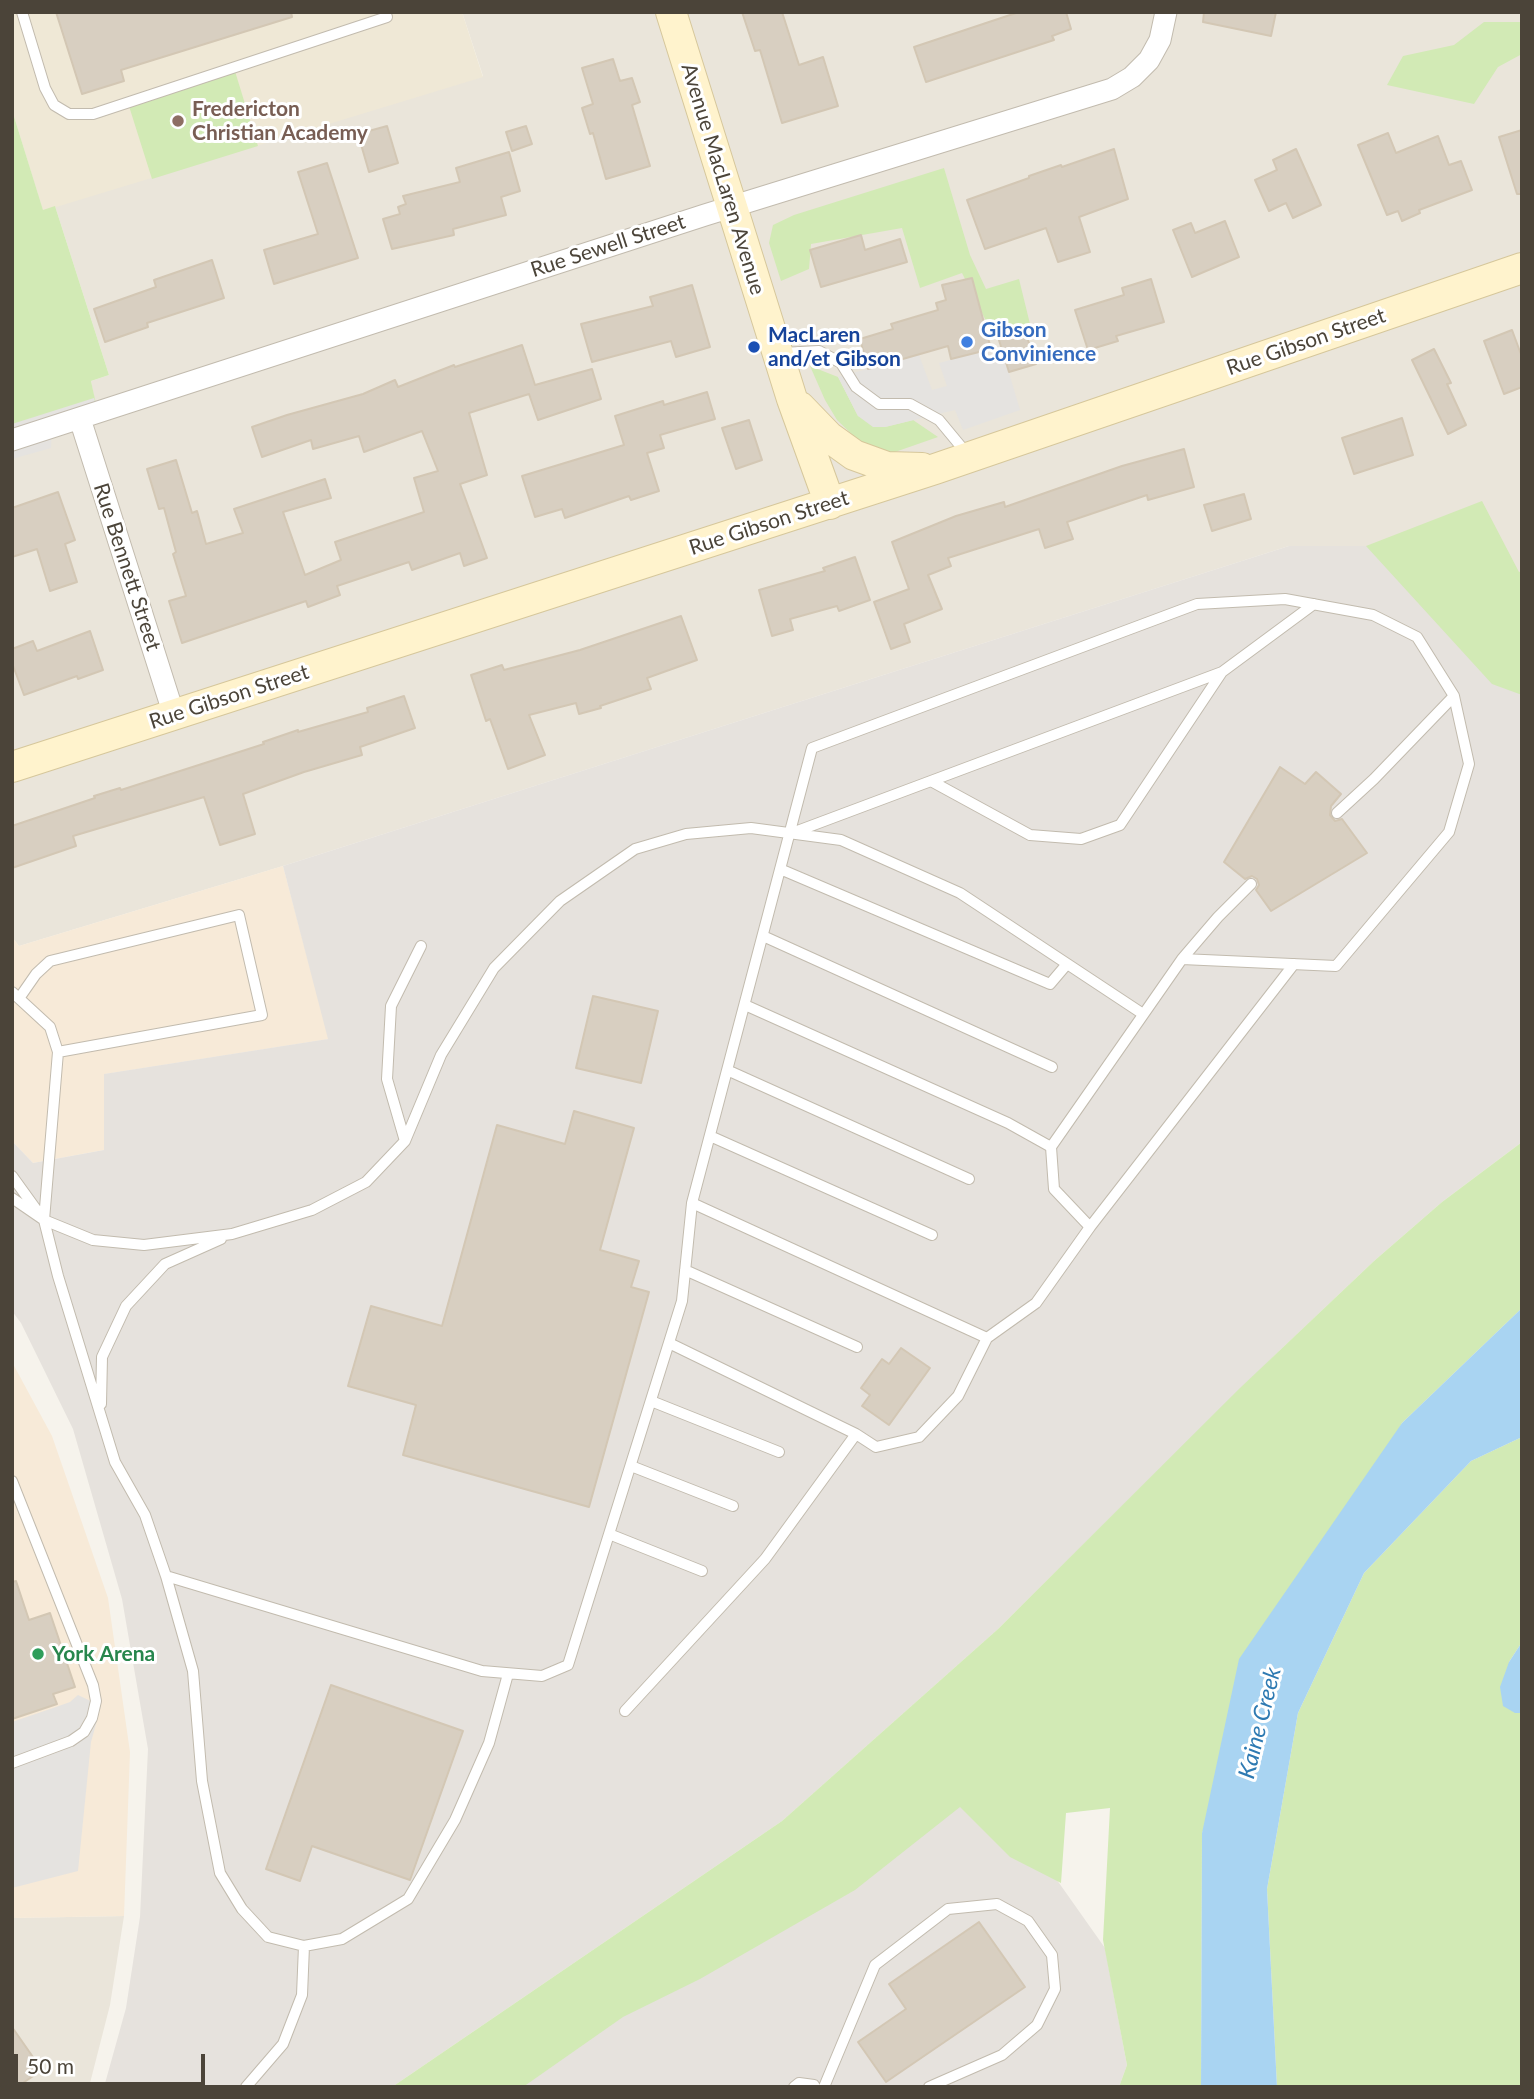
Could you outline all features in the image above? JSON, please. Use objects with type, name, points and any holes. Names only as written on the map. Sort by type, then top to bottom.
[{"type":"main road","name":"Avenue MacLaren Avenue","points":[[671,12],[792,399],[830,503]]},
{"type":"main road","name":"Rue Gibson Street","points":[[12,767],[935,469],[1522,268]]},
{"type":"main road","points":[[792,399],[828,437],[854,455],[887,467],[935,469]]},
{"type":"street","name":"Rue Sewell Street","points":[[12,440],[731,207],[1112,89],[1132,77],[1149,60],[1160,40],[1166,12]]},
{"type":"street","name":"Rue Bennett Street","points":[[80,419],[174,715]]},
{"type":"lane","points":[[22,12],[45,88],[54,105],[68,114],[93,114],[387,17],[386,12]]},
{"type":"lane","points":[[778,353],[819,351],[841,363],[856,387],[879,404],[911,404],[939,419],[969,457]]},
{"type":"lane","points":[[166,1576],[481,1671],[542,1676],[568,1665],[682,1301],[692,1203],[812,748],[1197,604],[1285,599],[1373,615],[1417,637],[1454,696],[1469,764],[1449,832],[1336,966],[1182,959]]},
{"type":"lane","points":[[790,834],[1222,672],[1314,604]]},
{"type":"lane","points":[[931,780],[1030,835],[1081,839],[1120,825],[1222,672]]},
{"type":"lane","points":[[1336,813],[1374,779],[1454,696]]},
{"type":"lane","points":[[100,1413],[102,1357],[126,1306],[165,1264],[232,1234],[312,1210],[366,1182],[405,1141],[441,1055],[494,968],[560,901],[635,849],[686,834],[751,828],[841,840],[960,893],[1143,1014]]},
{"type":"lane","points":[[780,869],[1050,984],[1067,964]]},
{"type":"lane","points":[[1090,1227],[1054,1189],[1051,1147],[1182,959],[1251,884]]},
{"type":"lane","points":[[58,1052],[262,1015],[239,915],[50,961],[16,994],[50,1027],[58,1052],[44,1220],[58,1276],[115,1462],[145,1515],[166,1576],[193,1671],[202,1781],[220,1873],[243,1909],[268,1937],[304,1946],[342,1940],[408,1899],[455,1820],[489,1743],[508,1674]]},
{"type":"lane","points":[[762,936],[1052,1067]]},
{"type":"lane","points":[[405,1141],[387,1079],[391,1006],[421,946]]},
{"type":"lane","points":[[669,1343],[856,1434],[876,1447],[919,1437],[958,1396],[987,1338],[1036,1303],[1090,1227],[1294,964]]},
{"type":"lane","points":[[744,1004],[1008,1123],[1051,1147]]},
{"type":"lane","points":[[727,1070],[969,1179]]},
{"type":"lane","points":[[710,1136],[932,1235]]},
{"type":"lane","points":[[12,1176],[44,1220]]},
{"type":"lane","points":[[12,1198],[44,1220],[93,1240],[144,1245],[232,1234]]},
{"type":"lane","points":[[692,1203],[987,1338]]},
{"type":"lane","points":[[685,1270],[857,1347]]},
{"type":"lane","points":[[651,1401],[779,1452]]},
{"type":"lane","points":[[625,1711],[765,1559],[856,1434]]},
{"type":"lane","points":[[631,1466],[733,1506]]},
{"type":"lane","points":[[12,1481],[93,1685],[96,1701],[92,1718],[78,1737],[12,1763]]},
{"type":"lane","points":[[609,1534],[702,1571]]},
{"type":"lane","points":[[824,2087],[875,1965],[948,1909],[998,1904],[1028,1921],[1052,1955],[1055,1989],[1037,2025],[1002,2055],[929,2087]]},
{"type":"lane","points":[[246,2087],[283,2044],[302,1995],[304,1946]]},
{"type":"lane","points":[[794,2087],[799,2083],[815,2087]]},
{"type":"shaded area","name":"Fredericton Christian Academy","points":[[12,12],[462,12],[483,77],[43,211],[12,110]]},
{"type":"shaded area","points":[[462,12],[1522,12],[1522,634],[1289,546],[283,866],[19,946],[12,937],[12,440],[97,413],[91,381],[109,375],[55,206],[483,76]]},
{"type":"shaded area","points":[[1001,346],[1020,410],[963,430],[955,410],[885,427],[873,427],[858,416],[838,377],[919,355],[932,390],[947,386],[939,363]]},
{"type":"shaded area","points":[[94,398],[98,413],[52,428],[51,448],[12,459],[12,424]]},
{"type":"shaded area","points":[[1289,546],[1366,546],[1522,634],[1522,1142],[1442,1202],[1374,1261],[998,1629],[782,1821],[392,2087],[104,2087],[126,2008],[140,1917],[148,1749],[122,1599],[73,1429],[21,1323],[12,1311],[12,1141],[33,1163],[104,1150],[104,1074],[328,1039],[283,866]]},
{"type":"shaded area","points":[[283,866],[329,1039],[105,1074],[104,1150],[33,1163],[12,1141],[12,937],[19,946]]},
{"type":"shaded area","points":[[12,1362],[52,1436],[108,1598],[130,1752],[124,1916],[12,1918]]},
{"type":"shaded area","points":[[78,1695],[101,1706],[91,1742],[78,1871],[12,1888],[12,1722],[70,1702]]},
{"type":"shaded area","points":[[970,1757],[1105,1948],[1127,2065],[1119,2087],[488,2087]]},
{"type":"shaded area","points":[[124,1916],[110,2005],[89,2087],[12,2087],[12,1918]]},
{"type":"green space","points":[[1484,22],[1522,22],[1522,54],[1498,67],[1474,104],[1387,85],[1403,56],[1454,45]]},
{"type":"green space","points":[[234,68],[258,146],[152,179],[128,103]]},
{"type":"green space","points":[[12,110],[43,210],[55,206],[109,375],[91,381],[98,413],[12,440]]},
{"type":"green space","points":[[944,168],[970,255],[986,289],[1019,279],[1030,324],[992,333],[962,273],[920,288],[902,228],[811,244],[809,269],[781,281],[769,243],[773,225],[794,215]]},
{"type":"green space","points":[[810,366],[838,377],[858,416],[885,427],[913,420],[938,437],[895,452],[880,452],[863,445],[837,420]]},
{"type":"green space","points":[[1482,501],[1519,572],[1522,571],[1522,695],[1492,684],[1366,546]]},
{"type":"green space","points":[[1522,1142],[1522,1308],[1402,1423],[1202,1833],[1201,2087],[1119,2087],[1127,2065],[1103,1940],[1110,1808],[1066,1813],[1061,1883],[1010,1857],[960,1807],[855,1890],[700,1979],[623,2017],[523,2087],[392,2087],[782,1821],[998,1629],[1240,1388],[1374,1261],[1442,1202]]},
{"type":"green space","points":[[1522,1437],[1522,1642],[1509,1662],[1522,1701],[1522,2087],[1277,2087],[1267,1889],[1298,1713],[1364,1573],[1471,1461]]},
{"type":"water","name":"Kaine Creek","points":[[1522,1308],[1522,1437],[1471,1461],[1364,1573],[1298,1713],[1267,1889],[1277,2087],[1201,2087],[1202,1833],[1239,1659],[1402,1423]]},
{"type":"water","points":[[1522,1642],[1522,1713],[1515,1713],[1503,1706],[1500,1687],[1509,1662]]},
{"type":"building","points":[[56,12],[291,12],[292,17],[121,70],[124,81],[82,94]]},
{"type":"building","points":[[742,12],[782,12],[799,65],[823,57],[838,106],[782,123],[760,50],[755,51]]},
{"type":"building","points":[[1019,12],[1066,12],[1071,29],[1052,36],[1054,40],[926,82],[914,47]]},
{"type":"building","points":[[1204,12],[1276,12],[1271,36],[1203,22]]},
{"type":"building","points":[[613,59],[620,81],[632,78],[640,102],[632,105],[650,166],[606,179],[593,133],[590,134],[582,108],[593,104],[582,68]]},
{"type":"building","points":[[387,126],[398,163],[369,172],[358,134]]},
{"type":"building","points":[[526,126],[532,144],[512,151],[506,132]]},
{"type":"building","points":[[1522,130],[1522,194],[1517,194],[1499,137]]},
{"type":"building","points":[[1388,133],[1396,153],[1438,136],[1449,165],[1461,161],[1472,190],[1419,210],[1420,213],[1402,221],[1398,211],[1387,215],[1358,145]]},
{"type":"building","points":[[1114,149],[1128,199],[1079,217],[1090,252],[1058,262],[1046,228],[985,249],[967,200],[1029,176]]},
{"type":"building","points":[[1296,149],[1321,205],[1293,218],[1286,203],[1269,211],[1255,180],[1277,170],[1273,160]]},
{"type":"building","points":[[509,152],[520,191],[501,197],[506,215],[453,229],[454,235],[392,249],[383,219],[400,214],[398,207],[406,204],[403,196],[460,182],[456,168]]},
{"type":"building","points":[[327,163],[358,258],[274,284],[264,250],[318,234],[298,172]]},
{"type":"building","points":[[1225,221],[1239,257],[1192,277],[1173,230],[1191,223],[1195,233]]},
{"type":"building","points":[[861,235],[865,250],[900,239],[907,262],[821,287],[810,250]]},
{"type":"building","points":[[212,260],[224,298],[147,323],[148,327],[105,342],[94,309],[156,287],[154,280]]},
{"type":"building","points":[[972,278],[991,349],[951,359],[948,346],[868,369],[860,339],[893,329],[891,324],[938,310],[936,303],[946,300],[942,285]]},
{"type":"building","points":[[1151,279],[1164,322],[1116,336],[1118,341],[1088,350],[1075,310],[1124,295],[1122,288]]},
{"type":"building","points":[[692,285],[710,347],[676,357],[671,341],[592,362],[581,324],[653,306],[650,297]]},
{"type":"building","points":[[1024,328],[1036,364],[1009,372],[998,337]]},
{"type":"building","points":[[1512,330],[1522,357],[1522,387],[1504,394],[1484,341]]},
{"type":"building","points":[[522,345],[535,385],[592,369],[601,399],[538,420],[529,394],[469,413],[487,475],[460,484],[487,558],[464,566],[460,553],[412,570],[409,562],[337,586],[340,595],[308,607],[306,601],[182,643],[169,601],[186,596],[173,554],[176,552],[164,508],[159,509],[147,469],[176,460],[192,513],[197,511],[206,544],[243,533],[234,509],[325,479],[331,498],[283,512],[305,575],[341,560],[335,542],[424,512],[414,478],[438,471],[422,431],[364,452],[359,436],[313,449],[311,440],[262,457],[252,427],[363,394],[395,380],[398,387],[454,365],[455,367]]},
{"type":"building","points":[[1434,349],[1451,383],[1447,384],[1466,425],[1448,434],[1412,360]]},
{"type":"building","points":[[707,392],[715,419],[660,435],[664,448],[647,453],[659,491],[631,500],[629,496],[565,518],[562,509],[535,517],[522,476],[624,445],[615,416],[663,401],[664,405]]},
{"type":"building","points":[[1402,418],[1413,455],[1354,474],[1342,438]]},
{"type":"building","points":[[749,420],[762,460],[736,469],[722,428]]},
{"type":"building","points":[[1184,449],[1194,487],[1148,500],[1147,495],[1067,522],[1073,539],[1045,548],[1039,529],[948,558],[951,566],[928,575],[942,609],[904,624],[910,642],[891,649],[874,602],[909,589],[892,542],[956,516],[1004,502],[1005,507],[1122,466]]},
{"type":"building","points":[[58,492],[75,540],[65,544],[77,582],[50,591],[37,549],[12,557],[12,508]]},
{"type":"building","points":[[1244,494],[1251,519],[1212,531],[1204,505]]},
{"type":"building","points":[[855,557],[870,600],[839,611],[837,606],[790,619],[793,630],[772,636],[759,590],[825,571],[823,568]]},
{"type":"building","points":[[681,616],[697,660],[647,678],[651,689],[600,706],[601,708],[579,714],[576,703],[529,715],[545,755],[508,769],[490,719],[486,721],[471,675],[502,665],[504,670],[580,650]]},
{"type":"building","points":[[90,631],[103,670],[78,679],[77,676],[24,695],[12,663],[12,649],[33,641],[37,651]]},
{"type":"building","points":[[404,696],[415,728],[360,747],[362,755],[243,794],[255,834],[220,845],[204,797],[73,836],[76,846],[12,868],[12,826],[95,798],[94,796],[120,788],[121,790],[264,744],[263,742],[298,730],[368,712],[367,708]]},
{"type":"building","points":[[1280,767],[1305,784],[1316,772],[1341,794],[1331,806],[1330,815],[1335,821],[1342,819],[1367,853],[1271,911],[1256,890],[1259,885],[1257,879],[1252,876],[1245,879],[1224,862]]},
{"type":"building","points":[[593,996],[658,1011],[641,1083],[576,1068]]},
{"type":"building","points":[[574,1111],[634,1128],[600,1250],[639,1261],[631,1287],[649,1292],[589,1507],[403,1455],[416,1405],[348,1386],[371,1306],[442,1326],[497,1125],[565,1144]]},
{"type":"building","points":[[901,1348],[930,1368],[889,1425],[862,1406],[870,1395],[861,1388],[882,1359],[889,1364]]},
{"type":"building","name":"York Arena","points":[[16,1581],[29,1620],[50,1613],[75,1687],[53,1694],[57,1704],[12,1719],[12,1582]]},
{"type":"building","points":[[331,1685],[463,1731],[410,1880],[312,1846],[300,1881],[266,1869]]},
{"type":"building","points":[[979,1922],[1025,1987],[886,2082],[858,2042],[906,2009],[889,1984]]},
{"type":"building","points":[[12,2027],[42,2070],[17,2087],[12,2087]]},
{"type":"place","name":"Fredericton Christian Academy","points":[[178,121]]},
{"type":"place","name":"Gibson Convinience","points":[[967,342]]},
{"type":"place","name":"MacLaren and/et Gibson","points":[[754,347]]},
{"type":"place","name":"York Arena","points":[[38,1654]]}]
